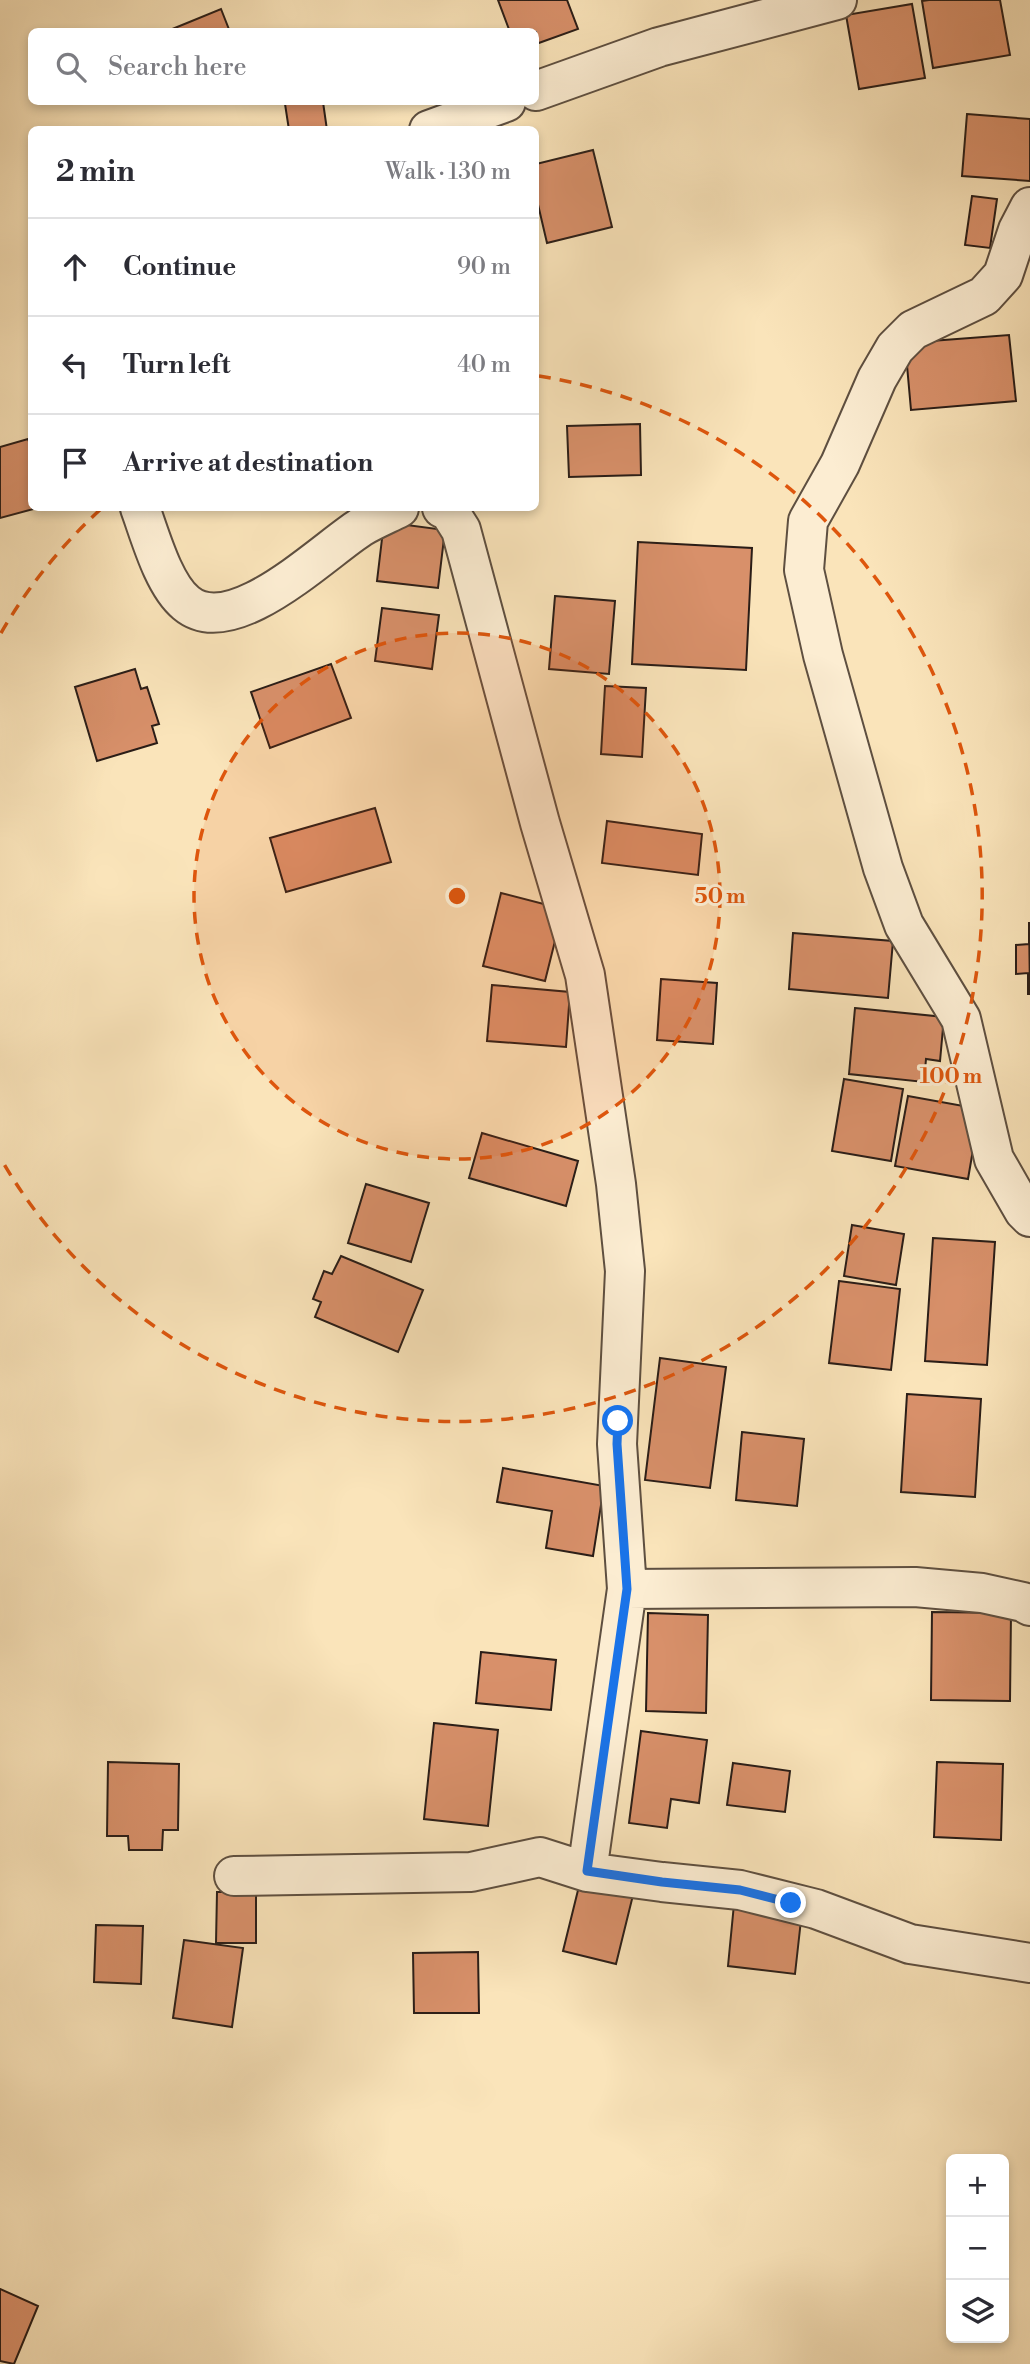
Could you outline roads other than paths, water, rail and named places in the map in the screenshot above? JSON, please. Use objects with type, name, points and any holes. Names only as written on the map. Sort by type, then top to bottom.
[{"type":"street","points":[[539,90],[659,47],[837,0]]},
{"type":"street","points":[[440,126],[498,105]]},
{"type":"street","points":[[1030,206],[1018,230],[1003,275],[984,296],[913,330],[895,348],[877,379],[840,464],[808,521],[804,570],[823,655],[883,868],[904,925],[961,1019],[994,1159],[1030,1217]]},
{"type":"street","points":[[141,511],[163,572],[185,603],[205,613],[235,611],[283,585],[362,527],[393,511]]},
{"type":"street","points":[[449,511],[461,530],[540,823],[585,975],[616,1184],[625,1271],[617,1444],[627,1589],[587,1871]]},
{"type":"street","points":[[627,1589],[915,1587],[982,1593],[1030,1606]]},
{"type":"street","points":[[234,1876],[471,1872],[540,1857],[587,1871],[740,1890],[816,1909],[910,1944],[1030,1964]]}]
